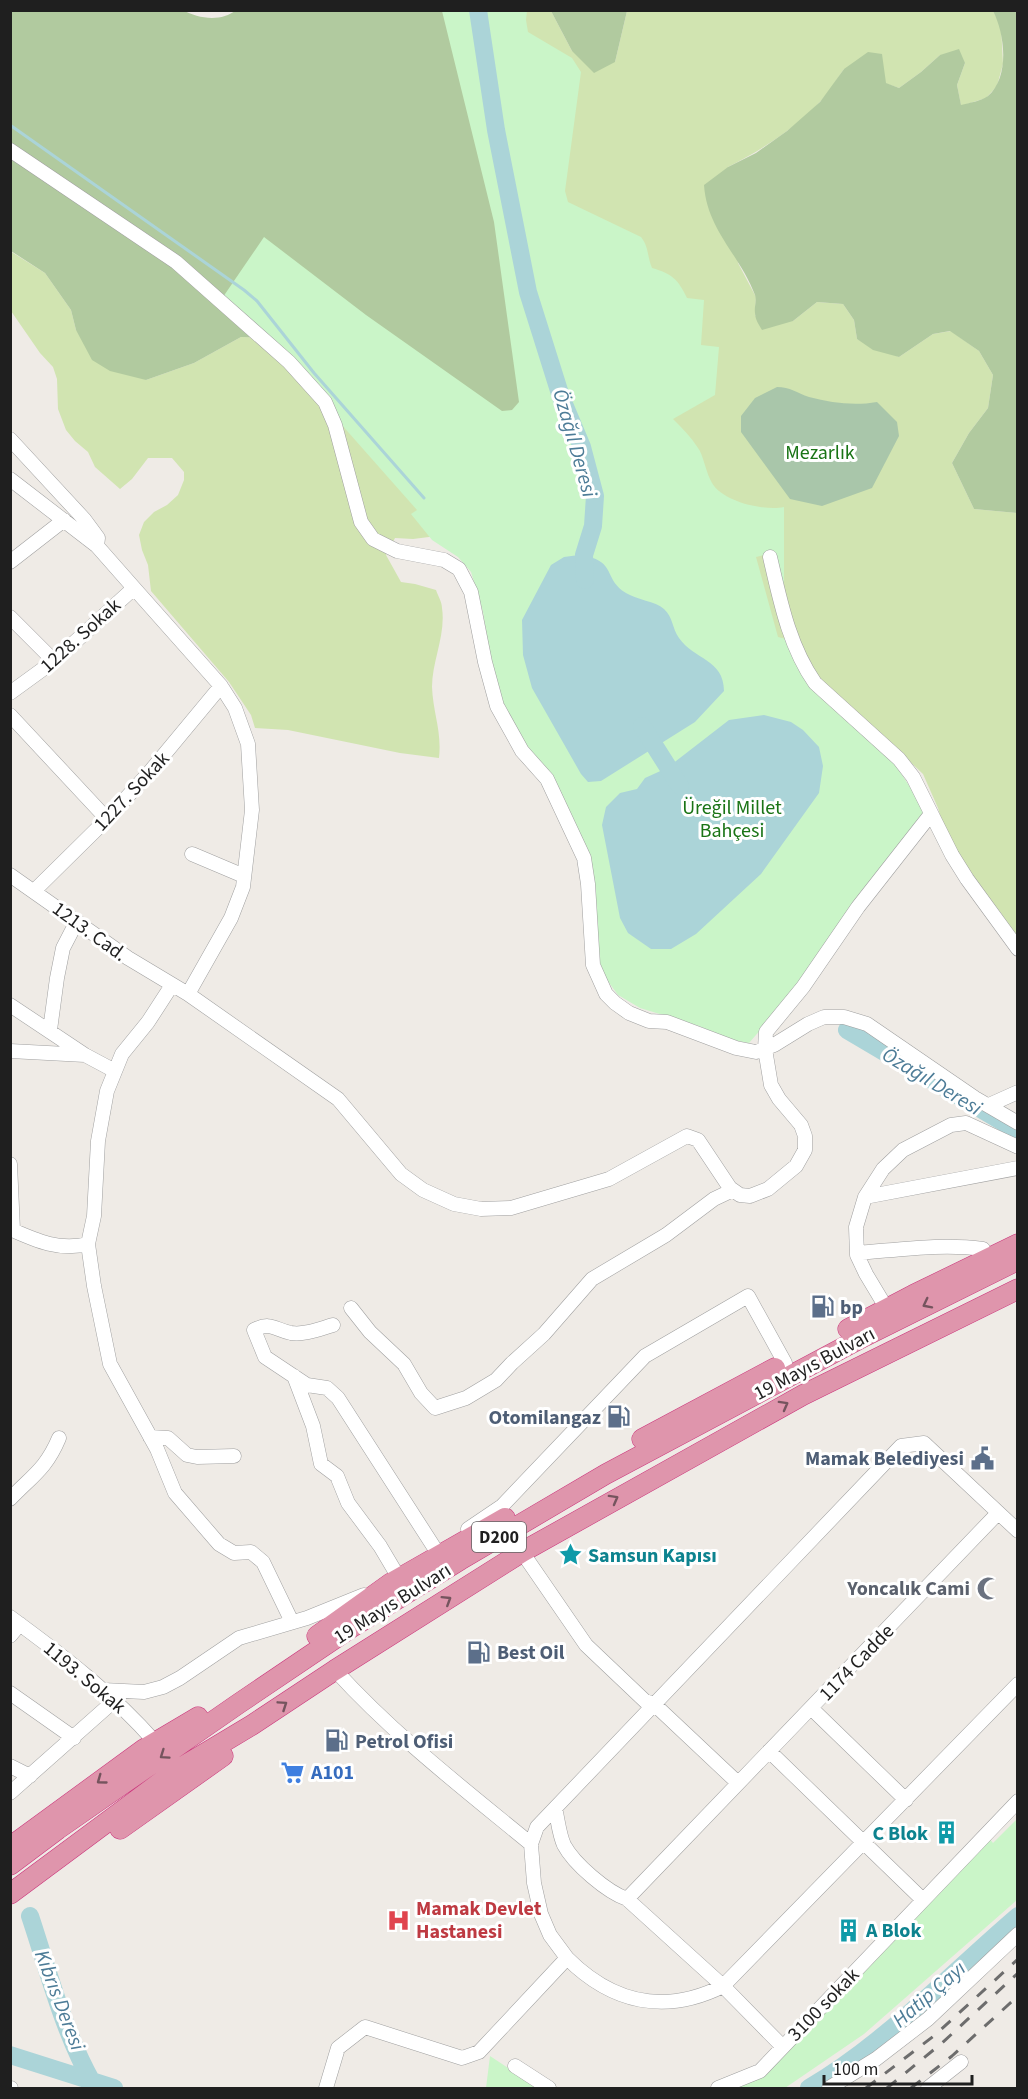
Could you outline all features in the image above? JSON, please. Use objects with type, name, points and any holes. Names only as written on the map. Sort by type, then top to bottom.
[{"type":"highway","points":[[10,1847],[155,1742],[257,1680],[392,1582],[694,1410],[886,1309],[1017,1244]]},
{"type":"highway","name":"19 Mayıs Bulvarı","points":[[10,1865],[58,1829],[352,1627],[460,1560],[606,1474],[865,1335],[1017,1260]]},
{"type":"highway","name":"19 Mayıs Bulvarı","points":[[10,1894],[177,1770],[252,1725],[522,1552],[803,1395],[1017,1289]]},
{"type":"highway","points":[[711,1418],[791,1360]]},
{"type":"highway","points":[[10,1908],[220,1759],[252,1725]]},
{"type":"street","points":[[10,150],[176,262],[289,362],[325,402],[334,424],[361,522],[374,539],[397,551],[444,560],[459,569],[471,591],[485,662],[497,706],[522,751],[547,780],[584,858],[588,884],[593,965],[606,994],[629,1013],[650,1021],[675,1024],[736,1048],[756,1052],[774,1045],[808,1024],[825,1017],[844,1017],[867,1024],[975,1098],[1017,1123]]},
{"type":"street","points":[[10,439],[84,519],[98,538],[97,546]]},
{"type":"street","points":[[10,479],[97,546]]},
{"type":"street","points":[[10,562],[64,520]]},
{"type":"street","name":"1228. Sokak","points":[[10,693],[54,661],[134,588],[97,546]]},
{"type":"street","points":[[770,557],[790,631],[804,668],[815,683],[899,759],[913,777],[967,879],[1017,949]]},
{"type":"street","points":[[134,588],[221,686],[235,708],[248,744],[252,810],[243,887],[231,918],[188,994]]},
{"type":"street","points":[[10,617],[54,661]]},
{"type":"street","name":"1227. Sokak","points":[[34,891],[108,819],[156,766],[221,686]]},
{"type":"street","points":[[10,715],[108,819]]},
{"type":"street","points":[[351,1308],[370,1332],[404,1365],[421,1393],[435,1408],[466,1398],[496,1380],[544,1334],[592,1279],[666,1235],[714,1199],[733,1190],[740,1196],[750,1196],[768,1189],[796,1166],[805,1150],[805,1136],[801,1125],[779,1099],[771,1084],[765,1049],[766,1032],[802,987],[858,906],[931,814]]},
{"type":"street","points":[[192,854],[244,876]]},
{"type":"street","name":"1213. Cad.","points":[[10,875],[128,958],[188,994],[338,1099],[401,1174],[423,1190],[453,1203],[480,1209],[511,1208],[609,1179],[687,1136],[698,1140],[733,1190]]},
{"type":"street","points":[[50,1030],[63,948],[77,921]]},
{"type":"street","points":[[172,985],[148,1022],[122,1054],[107,1090],[98,1141],[94,1216],[88,1244],[94,1286],[110,1364],[150,1437],[175,1493],[219,1544],[234,1553],[251,1552],[263,1562],[292,1622]]},
{"type":"street","points":[[10,1005],[85,1055],[115,1071]]},
{"type":"street","points":[[10,1051],[85,1055]]},
{"type":"street","points":[[989,1105],[1017,1092]]},
{"type":"street","points":[[886,1309],[866,1274],[857,1252],[856,1227],[865,1197],[883,1169],[903,1150],[951,1125],[966,1123],[1017,1147]]},
{"type":"street","points":[[10,1164],[12,1229],[58,1247],[88,1244]]},
{"type":"street","points":[[865,1197],[1017,1168]]},
{"type":"street","points":[[857,1252],[913,1248],[983,1249]]},
{"type":"street","points":[[468,1529],[502,1506],[645,1356],[748,1296],[791,1360]]},
{"type":"street","points":[[333,1325],[308,1333],[290,1333],[273,1326],[254,1330],[265,1357],[307,1385],[327,1388],[338,1398],[439,1555]]},
{"type":"street","points":[[104,1690],[144,1692],[163,1687],[239,1638],[307,1618],[392,1582],[380,1546],[348,1503],[337,1476],[321,1464],[313,1426],[294,1376]]},
{"type":"street","points":[[150,1437],[168,1438],[187,1455],[234,1456]]},
{"type":"street","points":[[10,1499],[34,1478],[52,1455],[59,1438]]},
{"type":"street","points":[[1017,1529],[998,1514],[924,1443],[901,1446],[537,1827],[531,1844],[534,1883],[541,1914],[550,1935],[584,1976],[607,1990],[632,1998],[661,2002],[687,2000],[708,1994],[723,1986],[864,1844],[1017,1684]]},
{"type":"street","name":"1174 Cadde","points":[[627,1899],[998,1514]]},
{"type":"street","points":[[522,1552],[586,1645],[645,1701],[654,1704],[738,1783]]},
{"type":"street","points":[[10,1636],[15,1621]]},
{"type":"street","name":"1193. Sokak","points":[[15,1621],[104,1690],[155,1742]]},
{"type":"street","points":[[335,1670],[358,1695],[422,1754],[531,1844]]},
{"type":"street","points":[[10,1693],[74,1738]]},
{"type":"street","points":[[10,1793],[115,1700]]},
{"type":"street","points":[[811,1708],[906,1800]]},
{"type":"street","points":[[769,1751],[922,1899]]},
{"type":"street","points":[[10,1766],[30,1776]]},
{"type":"street","name":"3100 sokak","points":[[718,2088],[760,2071],[1017,1802]]},
{"type":"street","points":[[555,1808],[563,1843],[580,1865],[616,1895],[627,1899],[723,1986],[782,2046]]},
{"type":"street","points":[[829,2088],[876,2059],[928,2019],[1017,1934]]},
{"type":"street","points":[[326,2088],[338,2048],[365,2027],[462,2058],[479,2052],[567,1958]]},
{"type":"street","points":[[928,2088],[961,2062]]},
{"type":"street","points":[[514,2066],[549,2088]]},
{"type":"green space","points":[[183,10],[210,18],[224,16],[236,10],[500,11],[626,508],[303,339],[241,337],[194,363],[146,380],[110,371],[92,360],[76,330],[71,310],[45,273],[11,251],[10,11]]},
{"type":"green space","name":"Üreğil Millet Bahçesi","points":[[442,11],[527,11],[528,32],[572,58],[581,72],[565,191],[568,202],[641,237],[652,268],[674,278],[687,298],[704,300],[701,345],[719,347],[715,395],[673,419],[700,451],[710,479],[717,490],[745,504],[766,508],[784,507],[784,587],[773,553],[756,557],[778,637],[790,640],[798,664],[891,758],[925,810],[790,996],[749,1043],[731,1040],[699,1026],[640,1008],[618,995],[604,976],[597,953],[593,882],[503,711],[493,677],[483,612],[471,572],[458,557],[432,540],[411,514],[417,510],[257,329],[223,297],[264,237],[366,315],[502,411],[512,410],[519,402],[494,222]]},
{"type":"green space","points":[[500,11],[551,11],[572,51],[615,62],[627,11],[993,11],[1001,26],[1003,64],[997,86],[986,98],[961,106],[957,85],[965,63],[940,55],[899,88],[844,69],[823,99],[809,113],[787,131],[728,167],[738,263],[756,297],[755,316],[793,321],[817,302],[843,304],[854,320],[857,339],[899,357],[933,334],[951,331],[979,351],[993,375],[988,408],[969,433],[952,463],[974,509],[1017,513],[1017,939],[1001,913],[966,872],[946,836],[938,808],[923,774],[904,756],[744,708]]},
{"type":"green space","points":[[551,11],[627,11],[615,62],[594,73],[572,51]]},
{"type":"green space","points":[[993,11],[1017,11],[1017,513],[974,509],[952,463],[969,433],[988,408],[993,375],[979,351],[950,331],[933,334],[899,357],[873,350],[857,339],[854,320],[843,304],[817,302],[793,321],[762,330],[755,315],[755,295],[711,216],[704,185],[728,167],[756,153],[787,131],[820,102],[844,69],[868,52],[882,54],[886,83],[899,88],[940,55],[959,49],[965,63],[957,85],[961,105],[985,98],[995,88],[1002,67],[1002,43]]},
{"type":"green space","points":[[10,251],[45,273],[71,310],[76,330],[146,380],[194,363],[241,337],[303,339],[437,536],[413,539],[395,538],[386,555],[401,582],[436,590],[441,604],[443,618],[441,638],[432,687],[439,739],[439,758],[400,753],[288,730],[255,728],[251,715],[229,682],[151,591],[148,565],[139,535],[144,522],[178,495],[184,480],[184,472],[172,458],[148,458],[132,479],[120,489],[95,467],[88,452],[66,430],[58,409],[57,379],[53,367],[40,353],[11,311]]},
{"type":"green space","name":"Mezarlık","points":[[777,387],[835,402],[860,404],[877,402],[897,422],[899,436],[872,488],[822,506],[790,499],[741,432],[741,416],[755,398]]},
{"type":"green space","points":[[1017,1819],[1017,1900],[864,2034],[785,2088],[730,2088],[745,2082],[989,1838],[993,1843]]},
{"type":"green space","points":[[490,2056],[538,2088],[486,2088]]},
{"type":"water","points":[[579,555],[591,557],[605,565],[614,581],[626,593],[664,609],[685,645],[719,672],[723,680],[724,691],[695,722],[601,781],[588,782],[581,774],[532,688],[523,655],[522,620],[551,565],[564,557]]},
{"type":"water","points":[[764,715],[791,722],[803,730],[819,747],[823,766],[819,793],[761,874],[696,934],[671,949],[651,949],[628,933],[620,918],[602,825],[606,807],[620,793],[637,789],[645,778],[667,768],[729,720]]},
{"type":"waterway","name":"Özağıl Deresi","points":[[478,10],[496,130],[528,292],[561,397],[582,447],[595,496],[593,526],[584,555],[585,580]]},
{"type":"waterway","points":[[10,125],[257,301],[314,373],[424,498]]},
{"type":"waterway","name":"Özağıl Deresi","points":[[642,726],[680,786]]},
{"type":"waterway","name":"Özağıl Deresi","points":[[847,1030],[1018,1131]]},
{"type":"waterway","name":"Kıbrıs Deresi","points":[[30,1916],[65,2022],[92,2082]]},
{"type":"waterway","name":"Hatip Çayı","points":[[809,2088],[865,2050],[891,2029],[1018,1916]]},
{"type":"waterway","name":"Hatip Çayı","points":[[10,2055],[114,2088]]},
{"type":"railway","points":[[866,2088],[935,2035],[1018,1959]]},
{"type":"railway","points":[[887,2088],[942,2043],[1018,1973]]},
{"type":"railway","points":[[911,2088],[952,2056],[1018,1996]]},
{"type":"place","name":"bp","points":[[822,1307]]},
{"type":"place","name":"Otomilangaz","points":[[619,1417]]},
{"type":"place","name":"Mamak Belediyesi","points":[[982,1458]]},
{"type":"place","name":"Samsun Kapısı","points":[[570,1555]]},
{"type":"place","name":"Yoncalık Cami","points":[[988,1588]]},
{"type":"place","name":"Best Oil","points":[[479,1652]]},
{"type":"place","name":"Petrol Ofisi","points":[[337,1741]]},
{"type":"place","name":"A101","points":[[293,1772]]},
{"type":"place","name":"C Blok","points":[[946,1833]]},
{"type":"place","name":"Mamak Devlet Hastanesi","points":[[398,1920]]},
{"type":"place","name":"A Blok","points":[[848,1930]]}]
